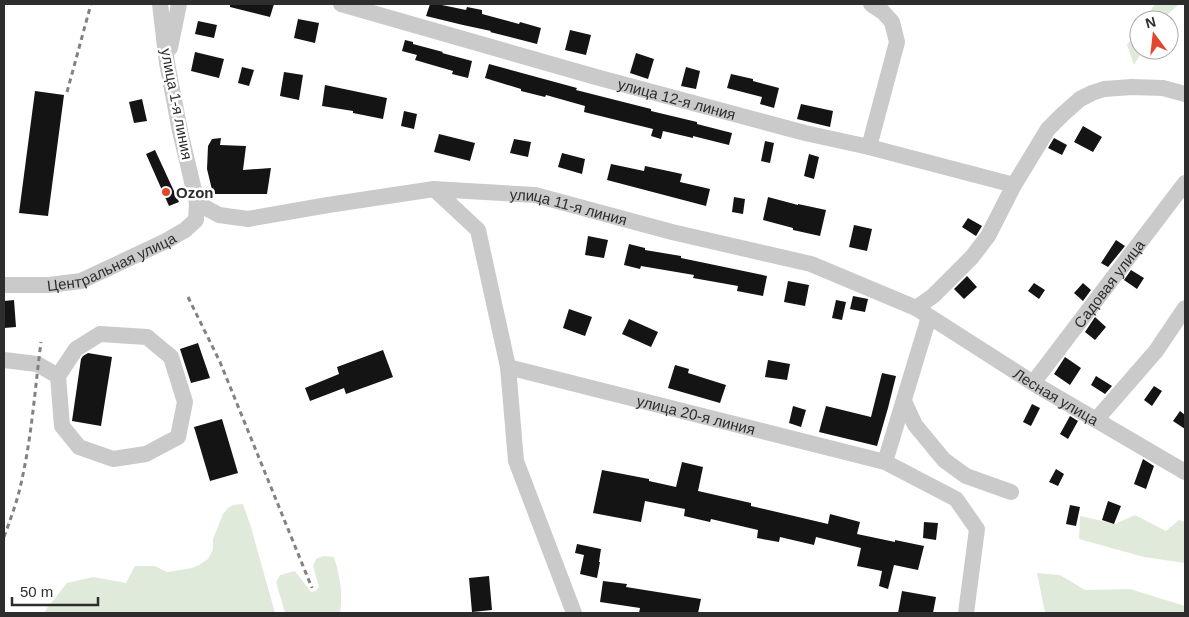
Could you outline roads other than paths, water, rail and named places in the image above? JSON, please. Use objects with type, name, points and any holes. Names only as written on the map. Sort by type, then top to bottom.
[{"type":"street","name":"улица 1-я линия","points":[[160,4],[167,63],[180,131],[197,203]]},
{"type":"street","points":[[167,63],[179,4]]},
{"type":"street","name":"улица 12-я линия","points":[[341,4],[596,77],[805,133],[869,147],[1014,185]]},
{"type":"street","points":[[869,147],[897,42],[892,22],[884,12],[871,4]]},
{"type":"street","points":[[885,462],[904,401],[922,312],[933,296],[972,257],[988,236],[1014,185],[1048,129],[1080,99],[1104,89],[1132,87],[1163,88],[1185,94]]},
{"type":"street","name":"Садовая улица","points":[[1033,383],[1185,183]]},
{"type":"street","points":[[434,189],[478,230],[508,366],[516,461],[574,613]]},
{"type":"street","name":"улица 11-я линия","points":[[197,203],[219,215],[248,218],[434,189],[535,195],[672,232],[811,264],[922,312]]},
{"type":"street","name":"Центральная улица","points":[[4,285],[49,285],[82,281],[154,247],[184,230],[196,220],[197,203]]},
{"type":"street","points":[[1096,420],[1156,352],[1185,308]]},
{"type":"street","name":"Лесная улица","points":[[922,312],[1033,383],[1185,472]]},
{"type":"street","points":[[100,334],[147,337],[171,357],[185,402],[178,437],[146,454],[112,459],[79,447],[62,426],[58,376],[76,349],[100,334]]},
{"type":"street","points":[[4,360],[37,364],[58,376]]},
{"type":"street","name":"улица 20-я линия","points":[[508,366],[885,462],[956,499],[977,529],[966,613]]},
{"type":"street","points":[[904,401],[915,425],[944,460],[966,476],[1011,492]]},
{"type":"railway","points":[[67,92],[91,4]]},
{"type":"railway","points":[[188,297],[220,362],[312,588]]},
{"type":"railway","points":[[4,537],[12,516],[25,462],[41,342]]},
{"type":"place","name":"Ozon","points":[[166,192]]}]
